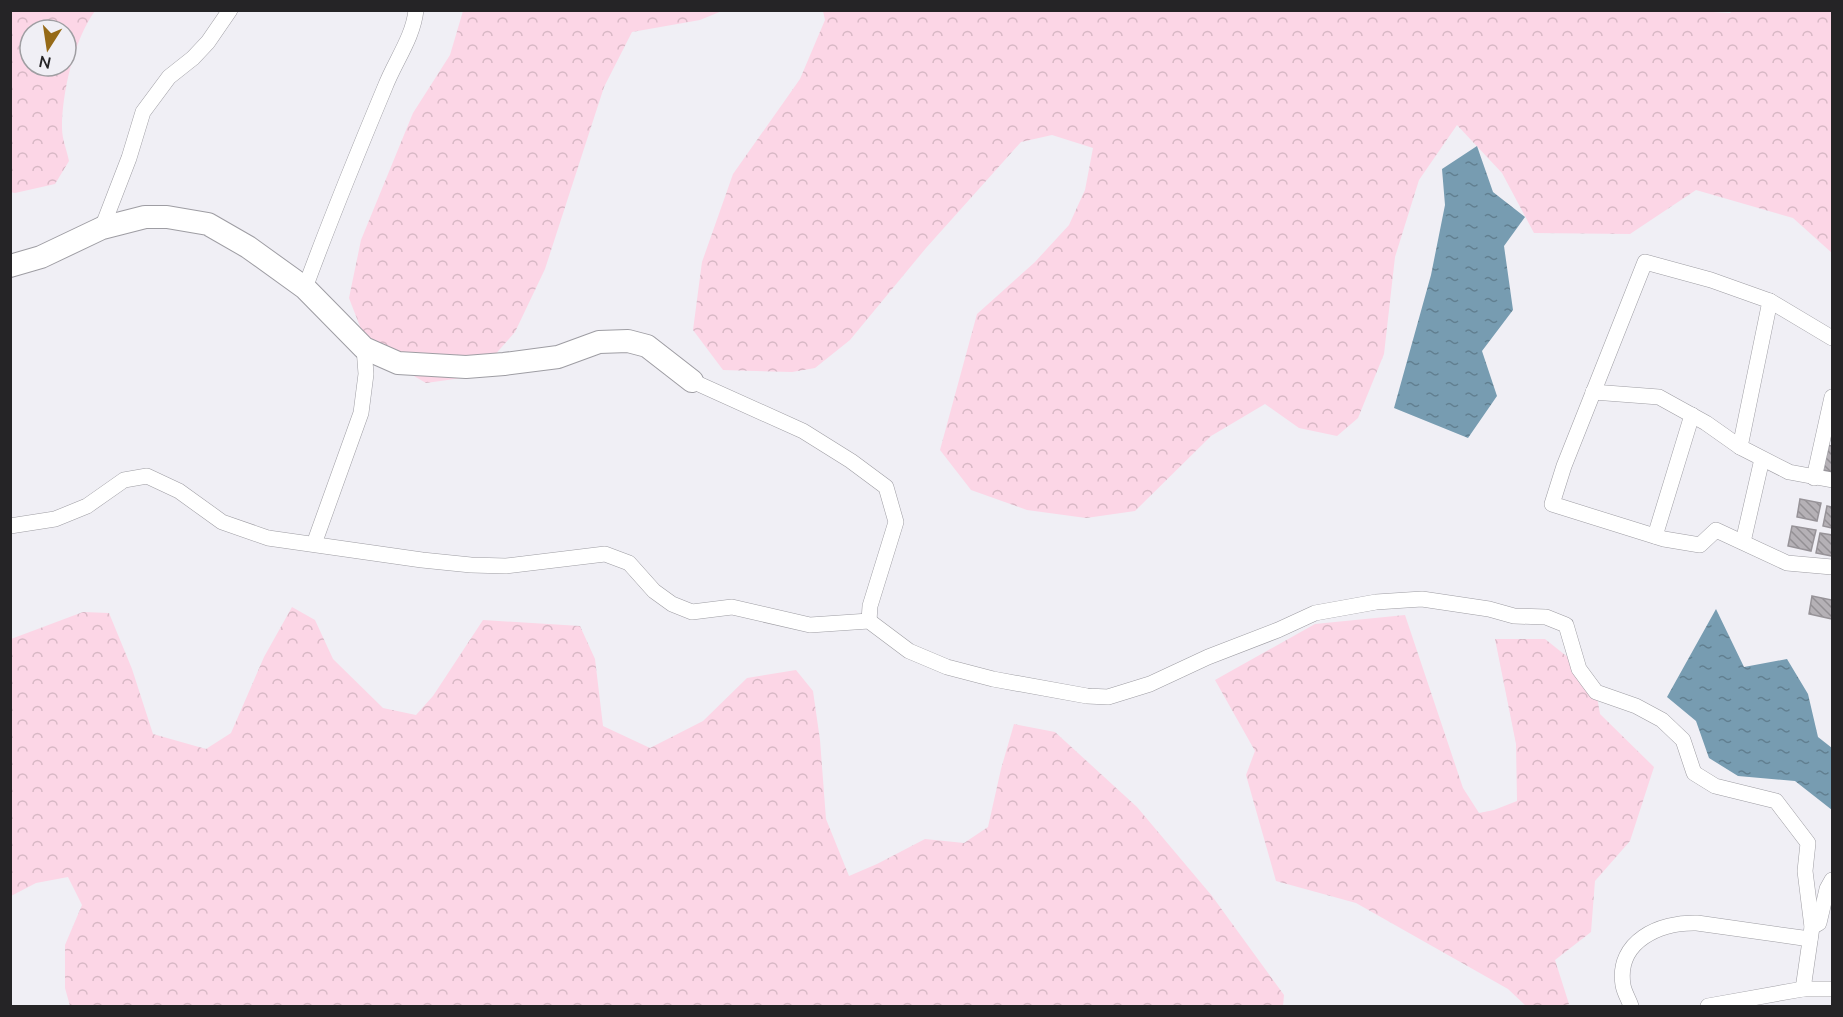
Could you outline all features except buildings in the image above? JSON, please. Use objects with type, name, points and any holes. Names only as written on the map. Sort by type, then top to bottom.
[{"type":"street","points":[[102,228],[129,158],[143,112],[170,77],[208,42],[230,10]]},
{"type":"street","points":[[305,288],[386,84],[415,24],[416,10]]},
{"type":"street","points":[[10,267],[41,257],[102,228],[145,217],[167,216],[208,224],[249,248],[305,288],[364,348],[398,363],[466,368],[558,357],[599,342],[628,341],[647,346],[692,381],[803,431],[851,461],[886,487],[896,522],[870,606],[869,621]]},
{"type":"street","points":[[1833,338],[1770,301],[1711,280],[1645,262],[1564,466],[1552,504],[1655,536],[1700,545],[1716,530],[1787,563],[1833,567]]},
{"type":"street","points":[[1740,447],[1770,301]]},
{"type":"street","points":[[314,544],[361,413],[366,374],[364,348]]},
{"type":"street","points":[[1593,392],[1659,397],[1692,415],[1740,447],[1789,472],[1833,480]]},
{"type":"street","points":[[1814,478],[1833,397]]},
{"type":"street","points":[[1655,536],[1692,415]]},
{"type":"street","points":[[1743,542],[1762,459]]},
{"type":"street","points":[[10,526],[55,519],[87,506],[124,480],[147,477],[179,491],[222,522],[268,538],[471,565],[506,566],[605,554],[629,563],[654,591],[672,604],[692,612],[732,608],[810,625],[869,621],[909,651],[947,667],[1087,696],[1108,696],[1150,684],[1315,612],[1376,602],[1422,599],[1489,609],[1514,616],[1546,617],[1566,625],[1579,669],[1596,692],[1636,706],[1662,720],[1683,740],[1694,773],[1715,786],[1776,801],[1808,843],[1805,871],[1811,933],[1803,989]]},
{"type":"street","points":[[1811,933],[1819,923],[1827,889],[1833,880]]},
{"type":"street","points":[[1631,1006],[1623,986],[1623,971],[1632,945],[1647,933],[1684,922],[1811,933]]},
{"type":"street","points":[[1708,1006],[1803,989],[1833,989]]},
{"type":"green space","points":[[1679,10],[1730,13],[1733,10],[1832,11],[1832,253],[1793,218],[1696,190],[1630,234],[1534,233],[1502,173],[1457,125],[1419,180],[1395,257],[1384,354],[1358,418],[1337,436],[1299,428],[1265,404],[1211,436],[1135,511],[1086,518],[1027,510],[971,490],[940,450],[977,314],[1035,262],[1069,225],[1085,190],[1093,148],[1052,135],[1021,142],[926,248],[850,340],[815,368],[792,372],[723,370],[693,330],[702,262],[733,174],[800,79],[825,20],[823,11]]},
{"type":"green space","points":[[10,11],[95,11],[78,44],[78,18],[18,18],[18,78],[68,78],[62,128],[69,161],[55,184],[15,193],[10,192]]},
{"type":"green space","points":[[463,11],[722,11],[700,20],[632,32],[604,87],[545,269],[515,332],[476,376],[426,383],[369,350],[349,298],[361,240],[413,113],[450,55]]},
{"type":"green space","points":[[292,607],[315,620],[333,659],[383,708],[416,715],[433,696],[483,620],[580,626],[595,659],[603,726],[650,748],[703,721],[747,678],[796,670],[813,691],[820,740],[826,819],[849,876],[925,839],[964,843],[988,827],[1014,724],[1055,732],[1137,807],[1212,896],[1284,995],[1283,1006],[70,1006],[65,988],[65,945],[82,905],[68,877],[36,883],[11,896],[11,639],[83,612],[109,613],[132,669],[153,734],[206,749],[231,733],[264,657]]},
{"type":"green space","points":[[1405,615],[1463,788],[1479,813],[1517,801],[1516,744],[1495,639],[1545,639],[1594,678],[1600,714],[1654,767],[1630,841],[1595,881],[1591,932],[1555,960],[1569,1004],[1526,1006],[1508,989],[1356,903],[1276,881],[1246,775],[1255,751],[1215,680],[1315,624]]},
{"type":"water","points":[[1477,146],[1493,192],[1525,217],[1504,246],[1513,310],[1482,351],[1497,396],[1468,438],[1394,408],[1431,275],[1445,205],[1442,169]]},
{"type":"water","points":[[1716,609],[1744,667],[1787,659],[1808,694],[1818,737],[1832,748],[1832,810],[1795,781],[1738,776],[1709,758],[1696,721],[1667,697]]}]
